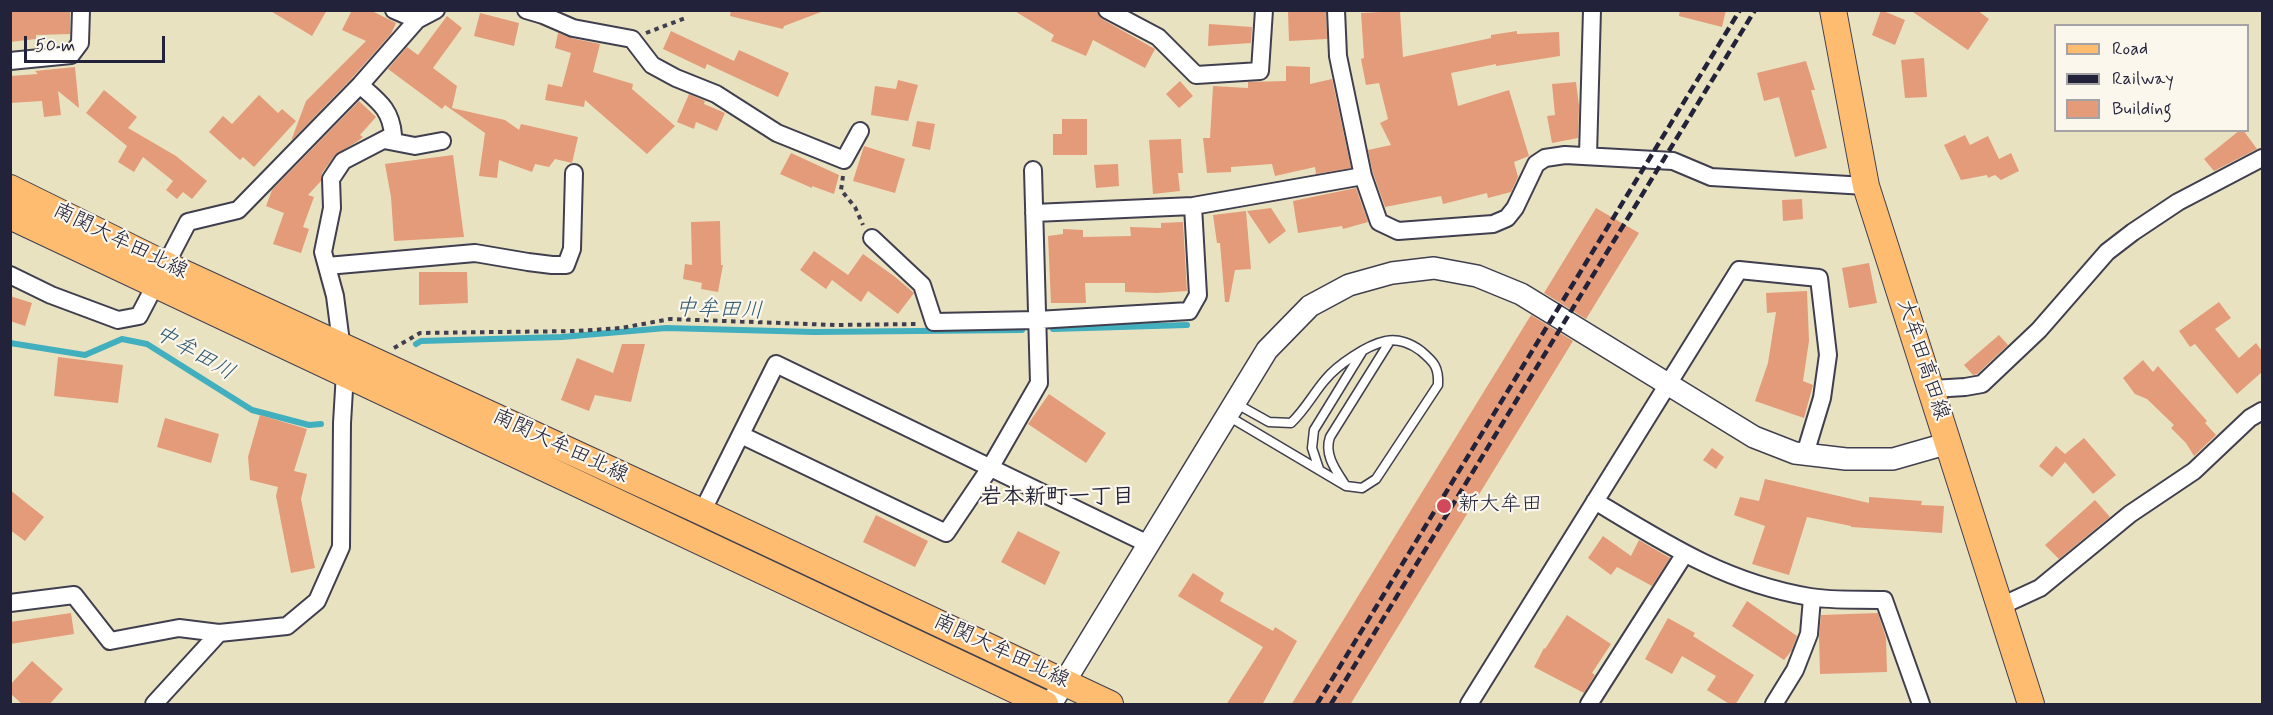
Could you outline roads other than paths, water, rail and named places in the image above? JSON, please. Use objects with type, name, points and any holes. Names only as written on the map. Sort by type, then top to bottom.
[{"type":"main road","name":"大牟田高田線","points":[[1833,10],[1866,186],[2031,705]]},
{"type":"main road","name":"南関大牟田北線","points":[[10,188],[160,275],[345,373],[1045,705]]},
{"type":"main road","name":"南関大牟田北線","points":[[10,216],[373,360],[1064,681],[1110,705]]},
{"type":"street","points":[[10,61],[71,55],[80,43],[81,10]]},
{"type":"street","points":[[394,10],[418,15],[436,10]]},
{"type":"street","points":[[526,10],[573,28],[632,39],[652,65],[676,78],[716,94],[777,133],[844,160],[860,131]]},
{"type":"street","points":[[1107,10],[1158,37],[1196,75],[1260,71],[1264,10]]},
{"type":"street","points":[[1336,10],[1338,56],[1363,176],[1379,222],[1398,231],[1493,224],[1508,218],[1536,164],[1545,158],[1565,155],[1673,161],[1711,177],[1866,186]]},
{"type":"street","points":[[1588,155],[1592,10]]},
{"type":"street","points":[[10,275],[51,295],[118,320],[139,316],[188,222],[237,210],[360,85],[418,15]]},
{"type":"street","points":[[10,603],[74,595],[111,641],[179,628],[219,633],[287,626],[317,601],[341,547],[342,423],[345,373],[335,296],[323,252],[333,208],[331,179],[343,161],[393,135],[392,121],[383,105],[360,85]]},
{"type":"street","points":[[384,140],[415,146],[442,141]]},
{"type":"street","points":[[1932,389],[1982,384],[2039,330],[2108,252],[2178,202],[2262,158]]},
{"type":"street","points":[[741,435],[946,533],[990,468],[1039,383],[1033,170]]},
{"type":"street","points":[[327,266],[475,253],[552,266],[566,265],[572,249],[574,173]]},
{"type":"street","points":[[1034,213],[1192,206],[1363,176]]},
{"type":"street","points":[[872,238],[922,285],[934,322],[1037,320],[1189,311],[1198,295],[1192,206]]},
{"type":"street","points":[[1051,705],[1267,350],[1310,306],[1349,285],[1392,273],[1434,268],[1478,276],[1521,294],[1754,437],[1795,453],[1846,459],[1893,459],[1949,443]]},
{"type":"street","points":[[1469,705],[1739,270],[1819,278],[1828,355],[1822,398],[1805,454]]},
{"type":"street","points":[[702,512],[776,364],[1148,544]]},
{"type":"street","points":[[2001,606],[2040,588],[2130,514],[2194,471],[2250,418],[2262,411]]},
{"type":"street","points":[[1595,501],[1684,555],[1746,582],[1812,598],[1884,600],[1921,705]]},
{"type":"street","points":[[1589,705],[1684,555]]},
{"type":"street","points":[[1774,705],[1795,670],[1809,634],[1812,598]]},
{"type":"street","points":[[154,705],[219,633]]},
{"type":"lane","points":[[1346,486],[1332,464],[1327,446],[1330,437],[1390,341]]},
{"type":"lane","points":[[1390,341],[1400,341],[1417,348],[1432,360],[1439,372],[1438,385],[1376,479],[1362,488],[1346,486],[1230,409],[1269,422],[1291,423],[1302,412],[1326,378],[1354,355],[1390,341]]},
{"type":"lane","points":[[1319,469],[1312,448],[1314,430],[1362,352]]},
{"type":"waterway","name":"中牟田川","points":[[1053,329],[1187,325]]},
{"type":"waterway","name":"中牟田川","points":[[416,344],[421,341],[562,337],[666,328],[814,332],[1022,330]]},
{"type":"waterway","name":"中牟田川","points":[[10,343],[85,355],[122,339],[147,344],[252,410],[309,425],[321,424]]},
{"type":"railway","points":[[1317,704],[1740,10]]},
{"type":"railway","points":[[1331,704],[1755,10]]},
{"type":"place","name":"新大牟田","points":[[1444,506]]},
{"type":"district","name":"岩本新町一丁目","points":[[1057,498]]}]
